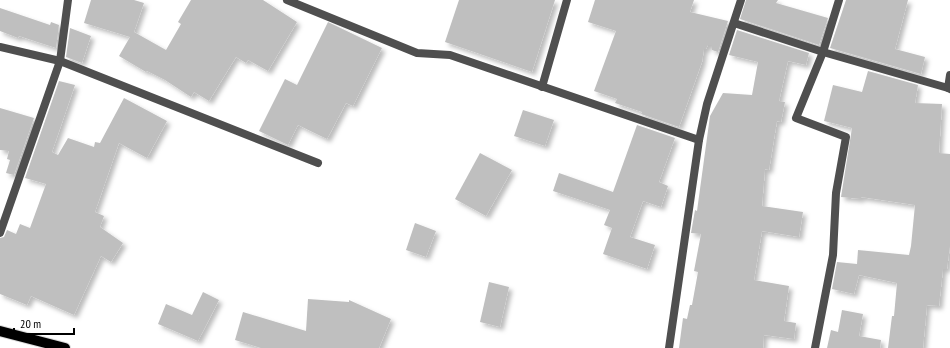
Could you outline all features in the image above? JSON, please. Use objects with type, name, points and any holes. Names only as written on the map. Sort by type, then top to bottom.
[{"type":"main road","points":[[0,331],[65,348]]},
{"type":"street","points":[[0,233],[60,61],[68,0]]},
{"type":"street","points":[[287,0],[417,53],[450,55],[699,140]]},
{"type":"street","points":[[542,87],[567,0]]},
{"type":"street","points":[[669,348],[699,140],[707,104],[741,0]]},
{"type":"street","points":[[815,348],[833,255],[836,193],[846,137],[796,118],[823,52],[839,0]]},
{"type":"street","points":[[734,23],[823,52],[949,89],[950,75]]},
{"type":"street","points":[[0,46],[60,61],[318,163]]},
{"type":"building","points":[[91,0],[134,0],[144,3],[134,32],[166,50],[181,24],[178,22],[191,0],[263,0],[297,22],[268,71],[248,60],[246,63],[236,57],[209,101],[194,92],[191,97],[165,80],[147,71],[146,72],[119,56],[130,37],[84,23]]},
{"type":"building","points":[[459,0],[555,0],[532,72],[445,42]]},
{"type":"building","points":[[595,0],[694,0],[690,12],[728,21],[718,52],[712,50],[712,45],[708,45],[706,49],[704,49],[702,62],[679,127],[615,103],[617,99],[594,91],[616,31],[588,22]]},
{"type":"building","points":[[746,0],[778,0],[776,3],[828,18],[819,45],[740,19]]},
{"type":"building","points":[[846,0],[908,0],[895,49],[925,57],[921,74],[830,48]]},
{"type":"building","points":[[0,8],[50,25],[51,22],[59,25],[56,48],[19,36],[18,38],[0,31]]},
{"type":"building","points":[[328,22],[382,48],[353,106],[346,103],[327,139],[298,125],[288,145],[259,131],[285,79],[297,85]]},
{"type":"building","points":[[70,28],[91,36],[82,63],[66,57]]},
{"type":"building","points":[[737,30],[809,53],[806,65],[788,61],[779,101],[785,102],[781,122],[777,121],[769,170],[765,169],[762,206],[803,212],[799,237],[762,231],[754,280],[789,286],[784,321],[796,323],[794,339],[764,335],[763,348],[679,348],[683,318],[687,319],[690,305],[692,305],[698,272],[694,271],[701,234],[691,233],[695,210],[697,211],[710,116],[723,93],[752,95],[758,62],[729,55]]},
{"type":"building","points":[[868,71],[918,85],[915,103],[942,104],[939,153],[950,154],[950,246],[947,269],[943,269],[939,306],[927,305],[923,348],[888,348],[892,316],[894,316],[897,283],[859,275],[854,294],[832,289],[837,262],[857,264],[858,250],[909,255],[911,246],[915,205],[861,197],[861,199],[841,197],[852,128],[824,121],[833,85],[862,92]]},
{"type":"building","points":[[59,81],[75,85],[52,152],[58,155],[68,138],[94,147],[95,142],[100,143],[124,98],[167,121],[147,158],[119,143],[95,212],[104,216],[100,227],[123,243],[111,262],[101,256],[74,315],[31,296],[27,305],[0,294],[0,238],[4,237],[7,230],[16,234],[20,224],[30,228],[46,184],[25,178]]},
{"type":"building","points":[[0,108],[34,118],[14,175],[6,173],[10,160],[7,159],[9,151],[0,150]]},
{"type":"building","points":[[523,110],[554,120],[545,146],[514,136]]},
{"type":"building","points":[[637,125],[675,138],[659,182],[668,186],[661,207],[643,201],[630,237],[655,245],[647,269],[603,254],[612,228],[604,225],[610,210],[553,191],[559,173],[613,192]]},
{"type":"building","points":[[480,153],[512,170],[486,216],[455,199]]},
{"type":"building","points":[[415,223],[436,231],[426,257],[406,250]]},
{"type":"building","points":[[489,282],[509,287],[500,327],[480,322]]},
{"type":"building","points":[[203,292],[219,300],[198,341],[158,324],[166,304],[192,315]]},
{"type":"building","points":[[308,299],[349,302],[349,300],[391,319],[379,348],[261,348],[235,340],[243,312],[306,331]]},
{"type":"building","points":[[842,310],[863,314],[859,336],[881,340],[880,348],[827,348],[831,330],[838,332]]}]
